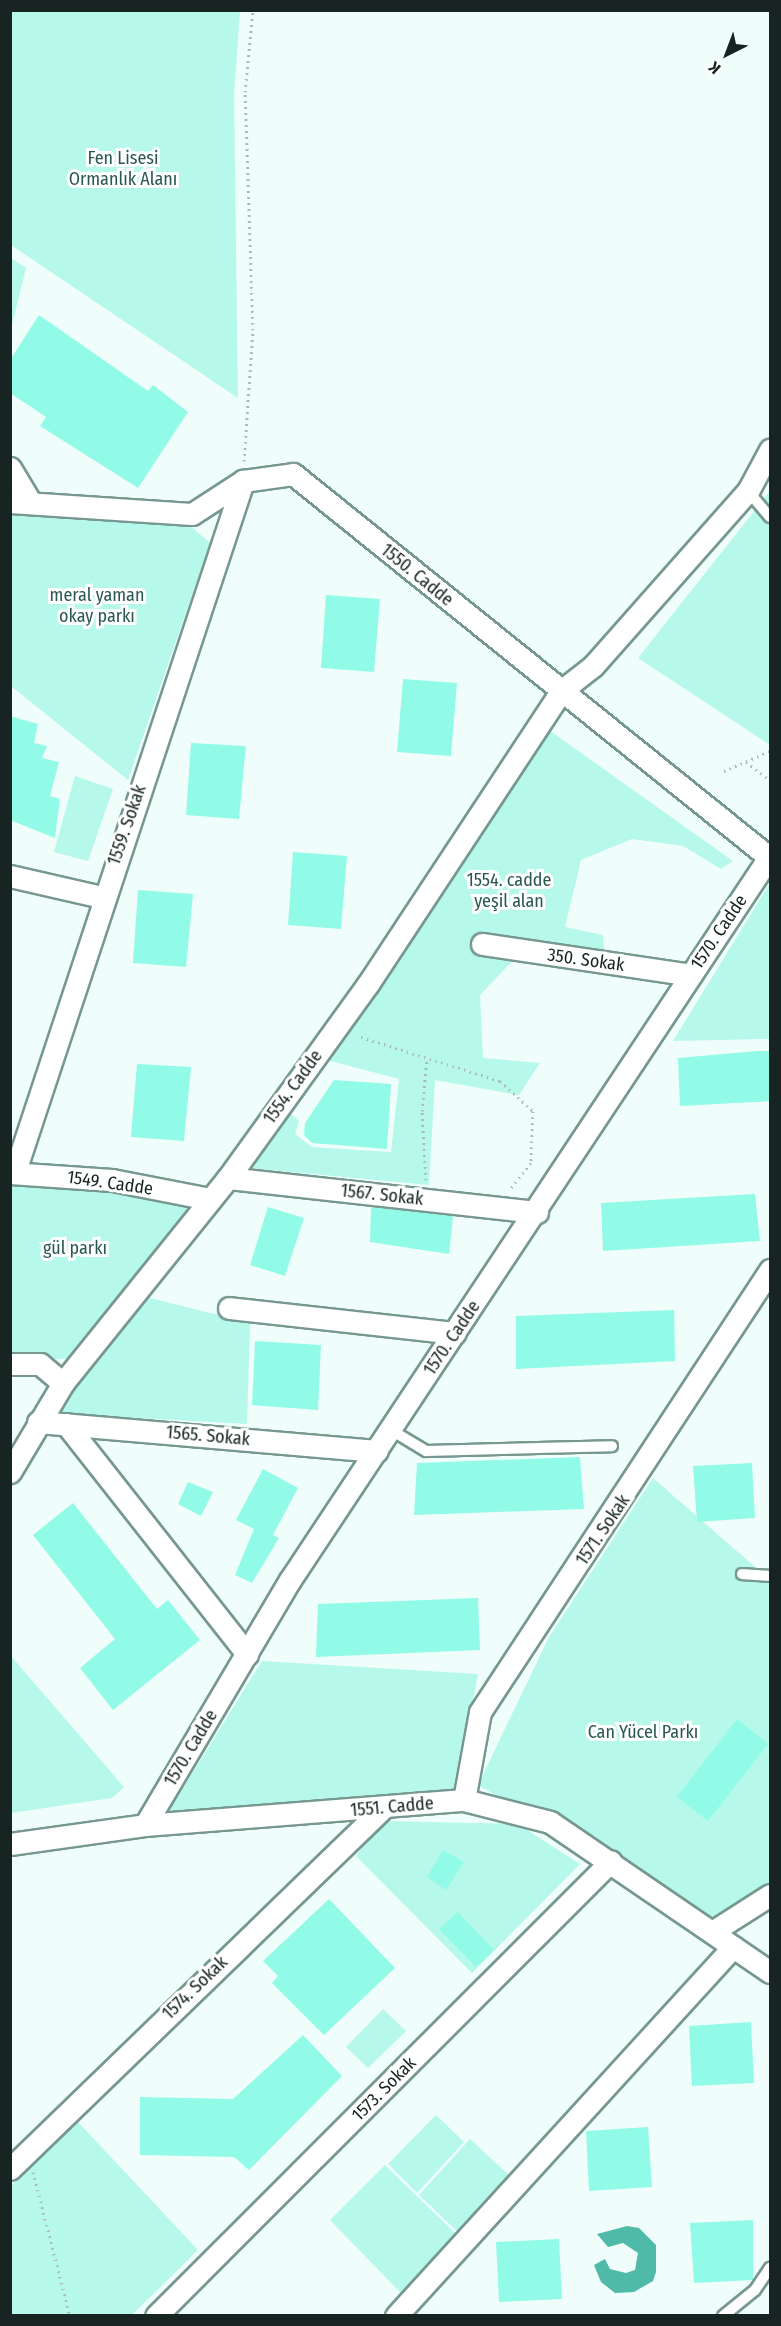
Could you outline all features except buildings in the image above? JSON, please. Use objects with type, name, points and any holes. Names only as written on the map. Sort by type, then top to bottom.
[{"type":"street","name":"1554. Cadde","points":[[10,1472],[63,1383],[228,1178],[368,984],[561,691],[593,666],[748,491],[771,450]]},
{"type":"street","points":[[10,468],[21,502]]},
{"type":"street","name":"1550. Cadde","points":[[21,502],[192,514],[243,481],[293,474],[770,858]]},
{"type":"street","name":"1559. Sokak","points":[[13,1172],[102,897],[243,481]]},
{"type":"street","name":"1570. Cadde","points":[[145,1825],[247,1654],[377,1451],[537,1212],[690,975],[770,858]]},
{"type":"street","points":[[10,876],[102,897]]},
{"type":"street","name":"350. Sokak","points":[[482,944],[690,975]]},
{"type":"street","name":"1549. Cadde","points":[[13,1172],[112,1180],[210,1199]]},
{"type":"street","name":"1567. Sokak","points":[[228,1178],[537,1212]]},
{"type":"street","name":"1571. Sokak","points":[[464,1800],[480,1712],[771,1270]]},
{"type":"street","points":[[229,1308],[456,1333]]},
{"type":"street","points":[[10,1364],[40,1364],[63,1383]]},
{"type":"street","name":"1565. Sokak","points":[[38,1422],[377,1451]]},
{"type":"street","points":[[66,1424],[247,1654]]},
{"type":"street","name":"1551. Cadde","points":[[10,1844],[145,1825],[382,1809],[464,1800],[550,1822],[611,1861],[771,1972]]},
{"type":"street","name":"1574. Sokak","points":[[10,2169],[382,1809]]},
{"type":"street","name":"1573. Sokak","points":[[156,2316],[611,1861]]},
{"type":"street","points":[[712,1932],[771,1895]]},
{"type":"street","points":[[396,2316],[733,1947]]},
{"type":"lane","points":[[748,491],[771,517]]},
{"type":"lane","points":[[391,1430],[426,1451],[612,1446]]},
{"type":"lane","points":[[742,1574],[771,1576]]},
{"type":"lane","points":[[723,2316],[755,2290],[771,2268]]},
{"type":"path","points":[[243,481],[253,330],[244,92],[252,10]]},
{"type":"path","points":[[724,771],[771,752]]},
{"type":"path","points":[[746,762],[771,780]]},
{"type":"path","points":[[361,1037],[500,1081],[533,1112],[531,1163],[510,1189],[499,1189]]},
{"type":"path","points":[[427,1058],[422,1111],[427,1200]]},
{"type":"path","points":[[28,2152],[70,2316]]},
{"type":"green space","name":"Fen Lisesi Ormanlık Alanı","points":[[10,11],[240,11],[234,94],[238,398],[11,245]]},
{"type":"green space","points":[[11,258],[26,268],[11,329]]},
{"type":"green space","points":[[770,491],[770,745],[638,658]]},
{"type":"green space","name":"meral yaman okay parkı","points":[[10,514],[187,523],[210,543],[128,780],[11,686]]},
{"type":"green space","name":"1554. cadde yeşil alan","points":[[546,728],[733,861],[721,869],[683,846],[632,839],[581,860],[565,927],[603,935],[605,963],[523,950],[480,995],[483,1058],[540,1063],[519,1095],[435,1080],[429,1185],[248,1168],[290,1113],[299,1121],[295,1134],[312,1147],[391,1152],[399,1079],[327,1060]]},
{"type":"green space","points":[[75,776],[113,789],[88,861],[54,852]]},
{"type":"green space","points":[[770,883],[770,1039],[673,1041]]},
{"type":"green space","name":"gül parkı","points":[[33,1173],[193,1207],[67,1359],[11,1359],[10,1182]]},
{"type":"green space","points":[[146,1297],[250,1323],[247,1424],[51,1413]]},
{"type":"green space","name":"Can Yücel Parkı","points":[[653,1478],[770,1580],[770,1883],[718,1921],[478,1785],[549,1637]]},
{"type":"green space","points":[[10,1655],[124,1787],[112,1798],[11,1813]]},
{"type":"green space","points":[[262,1661],[478,1674],[455,1792],[165,1817]]},
{"type":"green space","points":[[382,1821],[518,1824],[580,1864],[472,1973],[356,1856]]},
{"type":"green space","points":[[383,2009],[406,2031],[368,2068],[346,2047]]},
{"type":"green space","points":[[436,2115],[464,2142],[417,2193],[388,2164]]},
{"type":"green space","points":[[77,2121],[198,2250],[132,2315],[11,2315],[11,2186]]},
{"type":"green space","points":[[470,2139],[512,2178],[460,2234],[419,2195]]},
{"type":"green space","points":[[385,2165],[458,2236],[401,2293],[330,2220]]},
{"type":"shaded area","points":[[627,2226],[639,2228],[656,2245],[656,2272],[653,2281],[634,2292],[615,2293],[601,2282],[594,2265],[605,2259],[610,2269],[626,2273],[635,2270],[638,2253],[623,2243],[608,2247],[597,2234]]}]
